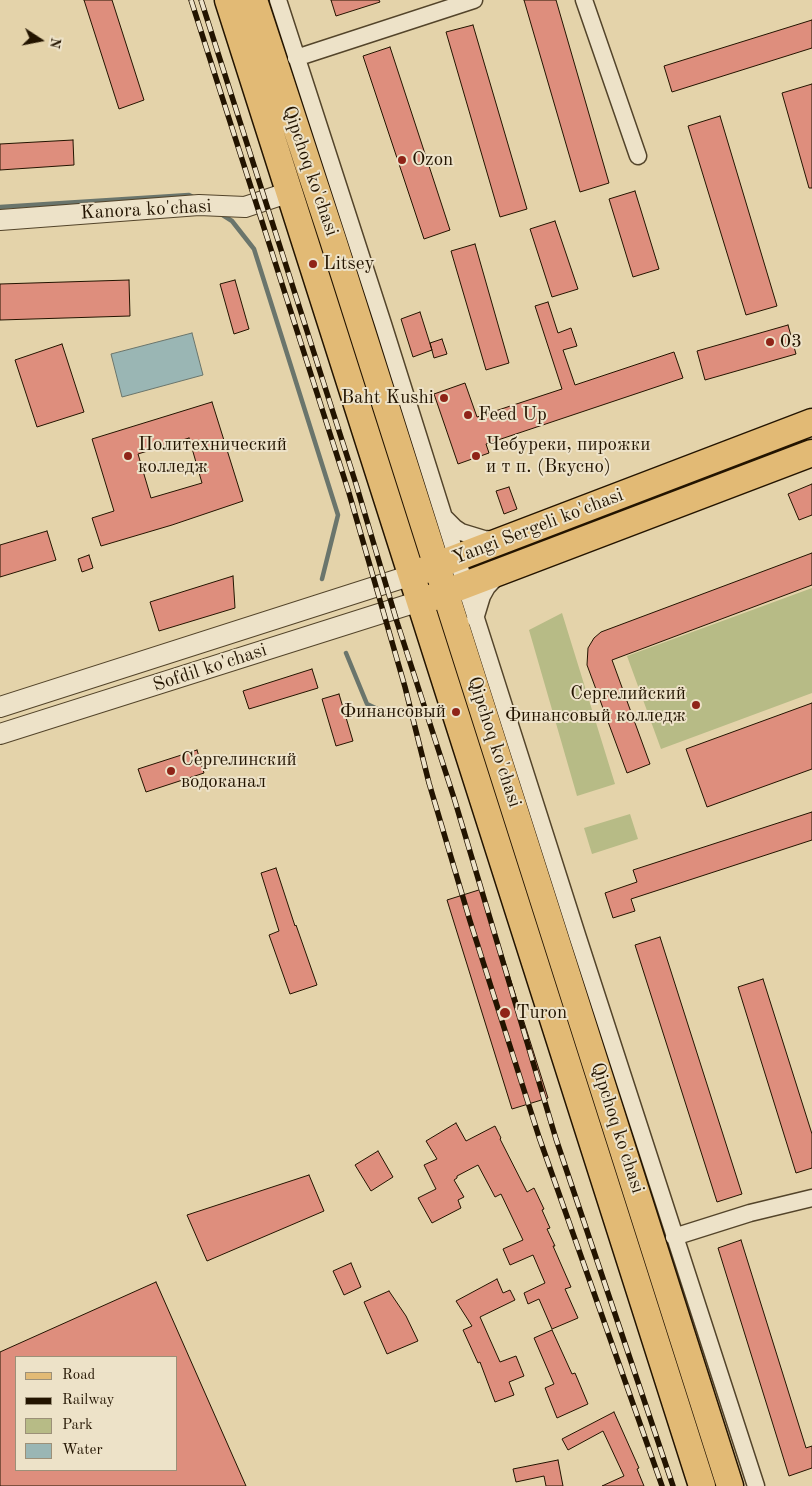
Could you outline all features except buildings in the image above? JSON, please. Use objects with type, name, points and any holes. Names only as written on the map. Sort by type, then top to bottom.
[{"type":"main road","name":"Qipchoq ko'chasi","points":[[228,0],[702,1486]]},
{"type":"main road","name":"Qipchoq ko'chasi","points":[[254,0],[333,240],[447,561],[545,902],[672,1253],[730,1486]]},
{"type":"main road","points":[[308,248],[333,240]]},
{"type":"main road","name":"Yangi Sergeli ko'chasi","points":[[412,575],[812,422]]},
{"type":"main road","name":"Yangi Sergeli ko'chasi","points":[[420,601],[812,453]]},
{"type":"main road","name":"Yangi Sergeli ko'chasi","points":[[412,575],[455,588]]},
{"type":"main road","points":[[519,910],[545,902]]},
{"type":"street","name":"Qipchoq ko'chasi","points":[[278,0],[384,324],[443,515],[447,561]]},
{"type":"street","points":[[296,58],[474,0]]},
{"type":"street","points":[[584,0],[638,156]]},
{"type":"street","name":"Kanora ko'chasi","points":[[0,220],[206,205],[245,207],[290,192]]},
{"type":"street","name":"Qipchoq ko'chasi","points":[[443,515],[449,523],[461,532],[484,539],[502,540]]},
{"type":"street","points":[[475,618],[478,605],[487,586],[494,578],[510,567]]},
{"type":"street","name":"Sofdil ko'chasi","points":[[0,707],[412,575]]},
{"type":"street","name":"Qipchoq ko'chasi","points":[[455,588],[475,618],[672,1253],[756,1486]]},
{"type":"street","points":[[347,595],[356,622]]},
{"type":"street","name":"Sofdil ko'chasi","points":[[0,734],[420,601]]},
{"type":"street","points":[[672,1253],[750,1213],[812,1198]]},
{"type":"green space","points":[[812,588],[812,693],[661,749],[627,656]]},
{"type":"green space","points":[[562,613],[615,784],[577,796],[529,630]]},
{"type":"green space","points":[[630,814],[638,839],[592,854],[584,828]]},
{"type":"water","points":[[192,333],[203,375],[122,397],[111,354]]},
{"type":"waterway","points":[[0,207],[189,195],[195,198]]},
{"type":"waterway","points":[[221,214],[232,221],[254,249],[338,515],[322,579]]},
{"type":"waterway","points":[[346,653],[367,704],[392,716]]},
{"type":"railway","points":[[191,0],[349,493],[405,687],[429,783],[470,921],[539,1137],[662,1486]]},
{"type":"railway","points":[[201,0],[454,798],[556,1139],[673,1486]]},
{"type":"place","name":"Ozon","points":[[402,160]]},
{"type":"place","name":"Litsey","points":[[313,264]]},
{"type":"place","name":"03","points":[[770,342]]},
{"type":"place","name":"Baht Kushi","points":[[444,398]]},
{"type":"place","name":"Feed Up","points":[[468,415]]},
{"type":"place","name":"Политехнический колледж","points":[[128,456]]},
{"type":"place","name":"Чебуреки, пирожки и т п. (Вкусно)","points":[[476,456]]},
{"type":"place","name":"Сергелийский Финансовый колледж","points":[[696,705]]},
{"type":"place","name":"Финансовый","points":[[456,712]]},
{"type":"place","name":"Сергелинский водоканал","points":[[171,771]]},
{"type":"place","name":"Turon","points":[[505,1013]]}]
